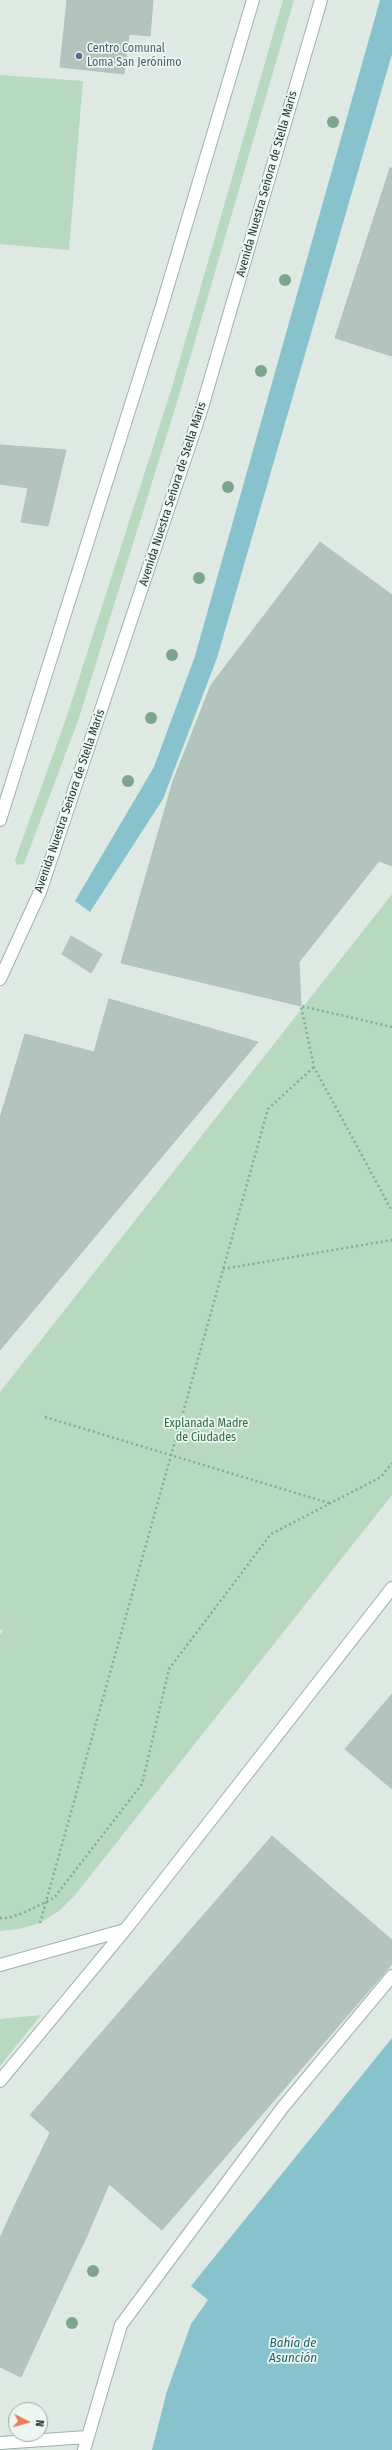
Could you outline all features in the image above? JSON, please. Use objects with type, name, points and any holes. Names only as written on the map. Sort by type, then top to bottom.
[{"type":"street","points":[[0,820],[161,309],[253,0]]},
{"type":"street","name":"Avenida Nuestra Señora de Stella Maris","points":[[0,979],[40,892],[201,411],[321,0]]},
{"type":"street","points":[[0,2082],[125,1930],[392,1588]]},
{"type":"street","points":[[0,1965],[125,1930]]},
{"type":"street","points":[[84,2450],[120,2325],[283,2107],[392,1976]]},
{"type":"street","points":[[0,2443],[87,2437]]},
{"type":"path","points":[[392,1027],[301,1006],[314,1067],[392,1211]]},
{"type":"path","points":[[40,1923],[268,1109],[314,1067]]},
{"type":"path","points":[[223,1269],[392,1240]]},
{"type":"path","points":[[45,1416],[330,1504]]},
{"type":"path","points":[[0,1918],[16,1916],[54,1898],[142,1784],[169,1669],[271,1534],[381,1476],[392,1462]]},
{"type":"green space","points":[[283,0],[294,0],[181,389],[79,718],[24,864],[17,865],[15,860],[67,716],[172,387]]},
{"type":"green space","points":[[0,75],[83,81],[69,250],[0,244]]},
{"type":"green space","name":"Explanada Madre de Ciudades","points":[[392,894],[392,1495],[75,1895],[59,1911],[40,1923],[19,1929],[0,1931],[0,1634],[3,1631],[0,1629],[0,1392]]},
{"type":"green space","points":[[41,2015],[0,2066],[0,2019]]},
{"type":"water","points":[[380,0],[392,0],[392,54],[217,658],[163,799],[90,912],[75,901],[154,767],[195,656]]},
{"type":"water","name":"Bahía de Asunción","points":[[392,2038],[392,2450],[152,2450],[167,2391],[191,2324],[208,2300],[191,2286]]},
{"type":"building","points":[[67,0],[153,0],[150,36],[129,34],[124,74],[60,67]]},
{"type":"building","points":[[390,168],[392,168],[392,356],[335,338]]},
{"type":"building","points":[[0,445],[66,450],[48,526],[21,522],[28,488],[0,484]]},
{"type":"building","points":[[320,542],[392,595],[392,866],[379,861],[299,962],[301,1006],[121,963],[173,781],[211,685]]},
{"type":"building","points":[[71,936],[102,954],[91,973],[62,954]]},
{"type":"building","points":[[109,999],[258,1042],[0,1350],[0,1118],[25,1034],[94,1052]]},
{"type":"building","points":[[392,1694],[392,1789],[345,1749]]},
{"type":"building","points":[[272,1836],[392,1940],[392,1964],[162,2230],[30,2115]]},
{"type":"building","points":[[50,2133],[109,2184],[86,2238],[15,2205]]},
{"type":"building","points":[[15,2205],[86,2238],[56,2301],[0,2275],[0,2238]]},
{"type":"building","points":[[0,2275],[56,2301],[21,2377],[0,2367]]},
{"type":"place","name":"Centro Comunal Loma San Jerónimo","points":[[79,56]]}]
